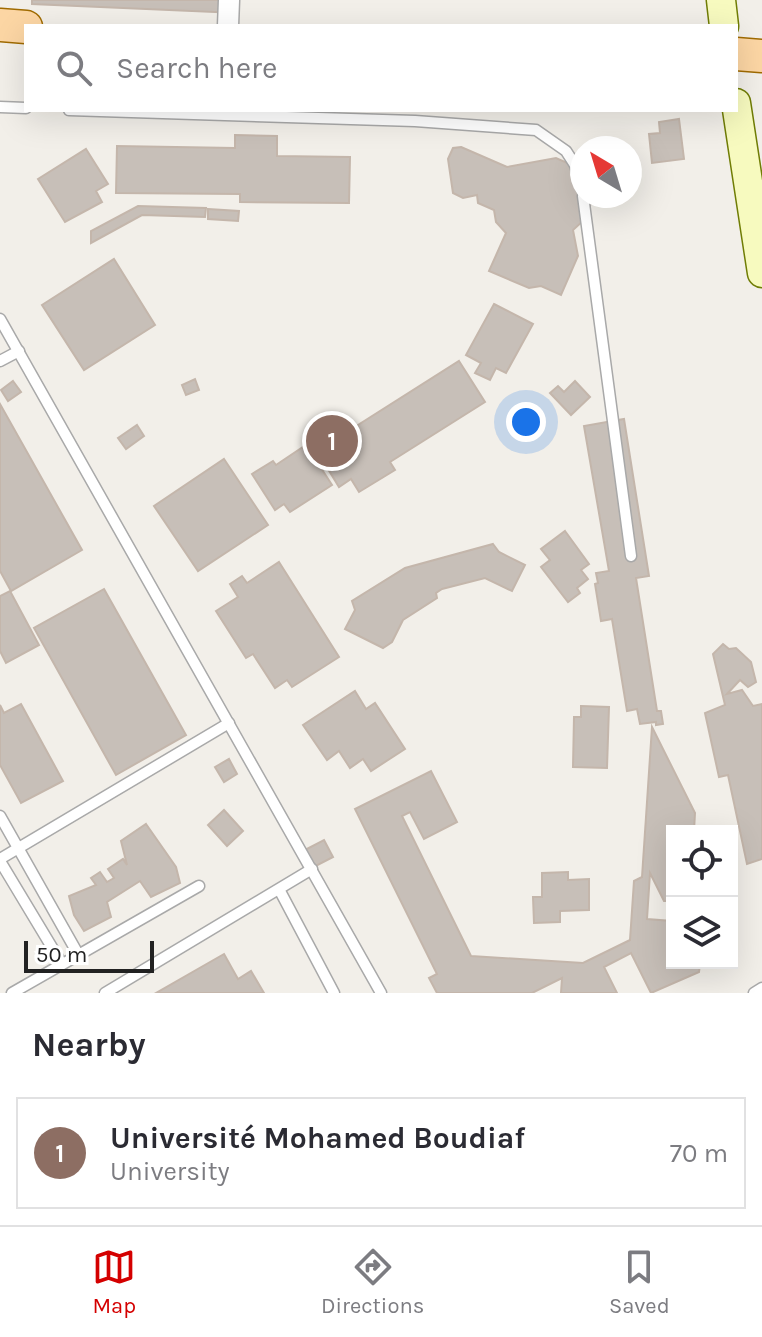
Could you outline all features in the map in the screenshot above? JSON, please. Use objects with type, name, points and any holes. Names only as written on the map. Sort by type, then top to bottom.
[{"type":"main road","points":[[721,0],[724,24]]},
{"type":"main road","points":[[0,25],[24,27]]},
{"type":"main road","points":[[738,54],[762,56]]},
{"type":"main road","points":[[737,112],[762,273]]},
{"type":"street","points":[[228,24],[229,0]]},
{"type":"lane","points":[[0,107],[24,108]]},
{"type":"lane","points":[[132,112],[415,121],[536,130],[570,157]]},
{"type":"lane","points":[[585,208],[631,556]]},
{"type":"lane","points":[[0,319],[381,993]]},
{"type":"lane","points":[[0,361],[19,351]]},
{"type":"lane","points":[[62,964],[0,860],[229,723]]},
{"type":"lane","points":[[0,816],[78,954]]},
{"type":"lane","points":[[105,993],[280,891],[312,869]]},
{"type":"lane","points":[[12,993],[199,886]]},
{"type":"lane","points":[[280,891],[334,993]]},
{"type":"lane","points":[[754,993],[762,988]]},
{"type":"building","points":[[32,0],[237,0],[237,13],[32,4]]},
{"type":"building","points":[[679,119],[684,159],[652,163],[649,134],[660,133],[659,122]]},
{"type":"building","points":[[235,135],[277,136],[277,156],[350,157],[349,203],[240,202],[240,194],[116,193],[117,146],[235,148]]},
{"type":"building","points":[[461,147],[507,167],[556,158],[570,164],[570,208],[589,208],[584,220],[573,230],[578,256],[561,295],[541,286],[529,288],[489,271],[506,233],[496,222],[494,210],[478,203],[477,195],[463,198],[453,193],[448,159],[453,148]]},
{"type":"building","points":[[86,149],[108,184],[96,191],[102,202],[65,222],[38,179]]},
{"type":"building","points":[[138,206],[206,208],[205,217],[142,215],[91,243],[91,231]]},
{"type":"building","points":[[208,209],[239,211],[238,221],[208,219]]},
{"type":"building","points":[[114,259],[155,325],[84,370],[42,305]]},
{"type":"building","points":[[494,304],[533,324],[506,373],[496,368],[490,380],[475,373],[481,363],[466,355]]},
{"type":"building","points":[[459,361],[485,402],[390,462],[395,470],[359,492],[351,479],[339,487],[317,451]]},
{"type":"building","points":[[195,379],[199,390],[186,395],[182,385]]},
{"type":"building","points":[[13,381],[21,392],[8,401],[1,390]]},
{"type":"building","points":[[575,381],[590,397],[571,415],[550,393],[558,386],[564,392]]},
{"type":"building","points":[[0,404],[82,550],[11,591],[0,571]]},
{"type":"building","points":[[624,419],[649,576],[636,578],[657,711],[661,711],[663,724],[656,725],[656,722],[640,724],[637,709],[627,711],[612,619],[601,621],[595,584],[598,583],[596,573],[609,571],[584,426]]},
{"type":"building","points":[[137,425],[144,436],[126,449],[118,438]]},
{"type":"building","points":[[306,445],[332,485],[290,512],[284,504],[275,510],[252,474],[273,461],[276,465]]},
{"type":"building","points":[[224,459],[268,525],[198,571],[154,506]]},
{"type":"building","points":[[565,531],[589,564],[581,570],[588,579],[577,588],[580,593],[568,602],[541,567],[550,560],[541,549]]},
{"type":"building","points":[[493,544],[499,552],[525,565],[512,591],[485,578],[442,589],[436,593],[437,598],[403,620],[392,642],[383,648],[345,629],[355,610],[352,601],[405,568]]},
{"type":"building","points":[[279,562],[339,657],[292,687],[287,680],[275,688],[253,654],[246,658],[216,611],[238,597],[230,584],[242,576],[247,583]]},
{"type":"building","points":[[104,589],[186,735],[116,775],[34,628]]},
{"type":"building","points":[[10,591],[39,645],[6,663],[0,651],[0,596]]},
{"type":"building","points":[[723,644],[729,649],[736,648],[751,662],[756,682],[748,687],[740,680],[727,694],[742,690],[753,706],[762,704],[762,859],[747,864],[728,775],[719,777],[705,713],[725,705],[713,654]]},
{"type":"building","points":[[355,691],[366,709],[375,703],[405,749],[371,771],[363,759],[350,768],[339,751],[327,760],[303,725]]},
{"type":"building","points":[[21,704],[63,781],[21,803],[0,765],[0,705],[4,713]]},
{"type":"building","points":[[581,706],[609,707],[607,768],[573,767],[574,717],[581,717]]},
{"type":"building","points":[[652,727],[695,813],[694,825],[666,825],[666,901],[650,873],[647,919],[666,921],[666,969],[699,969],[699,972],[651,993],[631,953],[604,967],[617,993],[561,993],[562,978],[532,993],[437,993],[429,978],[437,974],[355,809],[431,771],[457,822],[424,839],[410,812],[402,816],[471,956],[583,963],[630,940],[634,881],[642,877]]},
{"type":"building","points":[[229,759],[237,774],[224,782],[215,767]]},
{"type":"building","points":[[224,810],[243,831],[227,846],[208,825]]},
{"type":"building","points":[[146,824],[176,867],[180,883],[151,897],[140,881],[107,902],[111,917],[84,931],[74,915],[69,896],[96,885],[91,878],[100,872],[107,882],[114,878],[108,869],[123,859],[127,865],[121,841]]},
{"type":"building","points":[[324,840],[333,857],[310,869],[301,852]]},
{"type":"building","points":[[568,872],[568,880],[589,879],[589,910],[560,911],[560,922],[534,923],[533,897],[542,897],[542,873]]},
{"type":"building","points":[[224,954],[238,979],[251,971],[264,993],[156,993]]},
{"type":"place","name":"Université Mohamed Boudiaf","points":[[332,441]]}]
